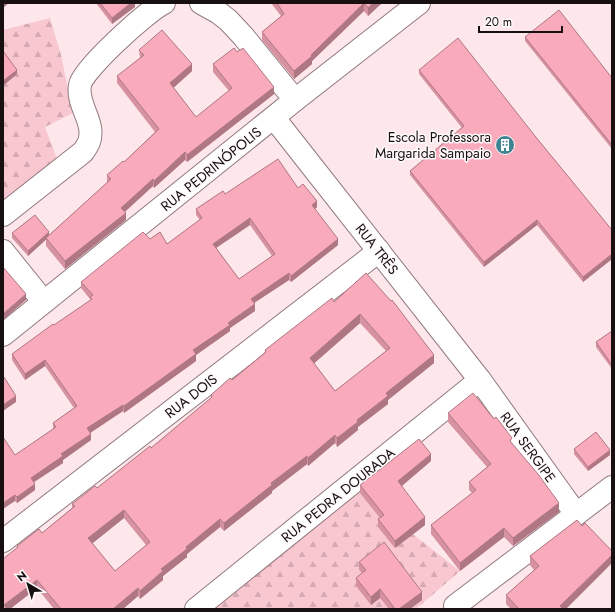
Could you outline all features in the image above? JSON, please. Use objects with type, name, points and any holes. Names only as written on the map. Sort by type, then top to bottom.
[{"type":"street","points":[[3,215],[83,152],[89,142],[90,130],[86,114],[80,100],[80,85],[89,70],[118,41],[145,15],[164,3]]},
{"type":"street","name":"RUA PEDRINÓPOLIS","points":[[3,335],[295,100],[419,3]]},
{"type":"street","points":[[217,6],[295,100]]},
{"type":"street","name":"RUA TRÊS","points":[[274,118],[480,380]]},
{"type":"street","points":[[3,251],[44,302]]},
{"type":"street","name":"RUA DOIS","points":[[3,541],[379,251]]},
{"type":"street","name":"RUA SERGIPE","points":[[480,380],[576,514]]},
{"type":"street","name":"RUA PEDRA DOURADA","points":[[196,609],[480,380]]},
{"type":"street","points":[[456,606],[612,487]]},
{"type":"green space","points":[[50,18],[61,55],[73,113],[45,127],[57,159],[3,201],[3,30]]},
{"type":"green space","points":[[359,492],[460,571],[416,609],[214,609]]},
{"type":"building","points":[[100,3],[131,3],[112,18]]},
{"type":"building","points":[[277,3],[364,3],[311,55],[312,56],[294,71],[262,32],[284,14]]},
{"type":"building","points":[[364,3],[373,3],[368,8]]},
{"type":"building","points":[[559,10],[612,78],[612,145],[525,37]]},
{"type":"building","points":[[162,30],[192,64],[170,83],[196,117],[232,88],[213,64],[234,48],[237,52],[243,48],[274,87],[187,155],[185,152],[154,181],[153,179],[121,208],[126,213],[65,261],[46,238],[111,179],[107,175],[123,161],[124,162],[159,129],[117,76],[144,55],[139,50]]},
{"type":"building","name":"Escola Professora Margarida Sampaio","points":[[458,38],[535,136],[612,230],[612,254],[583,277],[537,220],[484,262],[410,171],[464,126],[419,70]]},
{"type":"building","points":[[3,51],[17,70],[3,81]]},
{"type":"building","points":[[278,159],[298,188],[303,184],[317,201],[312,205],[338,239],[291,276],[289,273],[251,299],[255,304],[228,323],[230,325],[193,350],[196,354],[124,406],[123,405],[87,428],[91,434],[61,454],[63,456],[31,478],[35,484],[17,497],[15,495],[3,503],[3,437],[15,455],[56,427],[53,423],[77,406],[45,360],[25,374],[12,354],[53,324],[54,325],[92,299],[90,297],[93,295],[81,282],[143,232],[150,239],[160,232],[167,244],[202,218],[196,209],[223,191],[225,194]],"holes":[[[250,218],[275,254],[239,279],[213,244]]]},
{"type":"building","points":[[35,215],[49,232],[28,251],[12,233]]},
{"type":"building","points":[[3,267],[26,294],[3,314]]},
{"type":"building","points":[[366,273],[391,301],[392,300],[434,355],[386,393],[388,396],[357,420],[358,422],[337,438],[335,435],[308,458],[307,456],[271,483],[272,485],[224,523],[220,519],[186,547],[187,549],[161,569],[163,571],[140,591],[138,588],[113,609],[61,609],[37,580],[4,605],[7,609],[3,609],[3,559],[18,547],[17,546],[39,529],[42,533],[75,506],[72,504],[95,486],[97,488],[150,446],[151,448],[212,397],[211,395],[230,378],[232,380],[266,352],[265,350],[332,298],[334,302]],"holes":[[[360,314],[390,348],[335,391],[310,358]],[[124,510],[150,542],[115,571],[88,538]]]},
{"type":"building","points":[[612,331],[612,365],[596,342]]},
{"type":"building","points":[[3,377],[16,396],[3,405]]},
{"type":"building","points":[[473,393],[494,419],[496,417],[512,438],[510,441],[538,474],[559,503],[513,538],[504,528],[460,563],[431,525],[476,490],[469,482],[491,464],[448,413]]},
{"type":"building","points":[[596,432],[610,450],[588,467],[574,449]]},
{"type":"building","points":[[419,439],[431,454],[398,481],[425,517],[395,541],[378,519],[384,515],[360,485]]},
{"type":"building","points":[[577,520],[582,526],[585,523],[612,551],[612,555],[560,606],[563,609],[519,609],[506,595],[539,566],[530,556]]},
{"type":"building","points":[[384,542],[422,592],[399,609],[395,609],[380,589],[371,597],[356,578],[366,570],[359,562]]},
{"type":"place","name":"Escola Professora Margarida Sampaio","points":[[505,145]]}]
